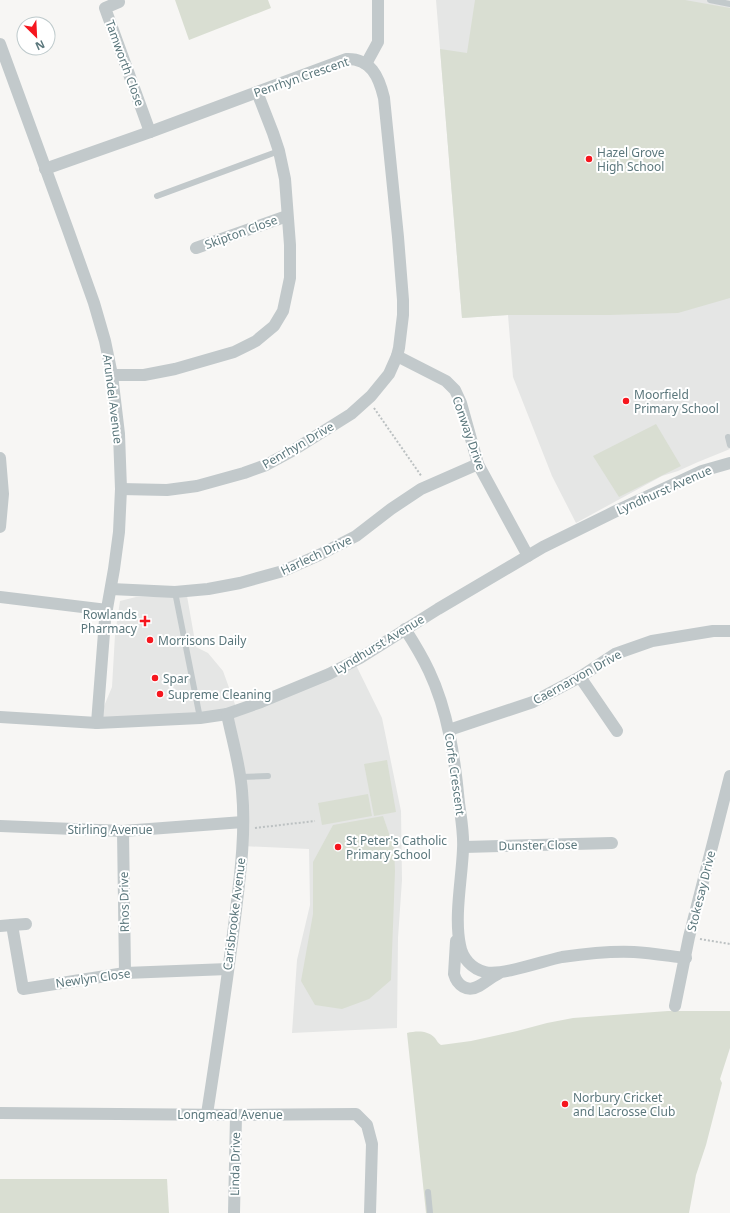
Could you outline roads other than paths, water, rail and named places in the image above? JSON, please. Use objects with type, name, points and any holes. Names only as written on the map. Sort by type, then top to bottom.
[{"type":"street","points":[[366,64],[378,42],[378,0]]},
{"type":"street","name":"Tamworth Close","points":[[119,2],[105,8],[150,132]]},
{"type":"street","name":"Arundel Avenue","points":[[0,44],[94,304],[105,341],[112,375],[119,434],[121,489],[119,532],[104,620],[97,723]]},
{"type":"street","name":"Penrhyn Crescent","points":[[45,169],[150,132],[346,59],[354,59],[366,64],[372,69],[380,82],[384,98],[403,300],[403,315],[397,356]]},
{"type":"street","points":[[112,375],[144,375],[202,362],[234,352],[256,341],[274,326],[283,310],[290,278],[290,245],[285,179],[273,132],[257,92]]},
{"type":"street","name":"Skipton Close","points":[[196,248],[287,216]]},
{"type":"street","name":"Penrhyn Drive","points":[[121,489],[167,490],[197,486],[266,465],[292,451],[352,414],[368,399],[389,374],[397,356]]},
{"type":"street","name":"Conway Drive","points":[[397,356],[446,381],[454,390],[461,403],[478,464],[528,556]]},
{"type":"street","points":[[0,458],[3,494],[0,527]]},
{"type":"street","name":"Lyndhurst Avenue","points":[[0,717],[97,723],[200,718],[227,714],[261,702],[329,674],[360,658],[405,629],[543,547],[614,512],[695,475],[730,463]]},
{"type":"street","name":"Harlech Drive","points":[[110,589],[175,592],[214,588],[240,583],[283,571],[356,536],[391,509],[421,489],[478,464]]},
{"type":"street","points":[[0,597],[106,610]]},
{"type":"street","name":"Corfe Crescent","points":[[405,629],[420,652],[442,705],[449,730],[457,782],[464,847],[457,929],[455,979],[461,986],[468,989],[478,987],[501,972]]},
{"type":"street","name":"Caernarvon Drive","points":[[449,730],[533,702],[580,677],[615,654],[652,641],[713,631],[730,631]]},
{"type":"street","points":[[580,677],[617,731]]},
{"type":"street","name":"Carisbrooke Avenue","points":[[207,1114],[228,968],[240,870],[243,826],[240,777],[227,714]]},
{"type":"street","name":"Stokesay Drive","points":[[675,1006],[686,958],[689,937],[730,776]]},
{"type":"street","name":"Stirling Avenue","points":[[0,826],[123,831],[243,826]]},
{"type":"street","name":"Rhos Drive","points":[[123,831],[125,973]]},
{"type":"street","name":"Dunster Close","points":[[464,847],[612,843]]},
{"type":"street","points":[[0,926],[26,924]]},
{"type":"street","name":"Newlyn Close","points":[[12,925],[23,989],[125,973],[228,968]]},
{"type":"street","name":"Corfe Crescent","points":[[457,929],[460,947],[467,962],[477,969],[487,973],[501,972],[562,957],[588,954],[634,952],[686,958]]},
{"type":"street","name":"Longmead Avenue","points":[[0,1113],[236,1115],[356,1114],[367,1125],[372,1144],[370,1213]]},
{"type":"street","name":"Linda Drive","points":[[234,1213],[236,1115]]},
{"type":"lane","points":[[712,0],[730,4]]},
{"type":"lane","points":[[157,196],[279,151]]},
{"type":"lane","points":[[728,437],[730,445]]},
{"type":"lane","points":[[175,592],[200,718]]},
{"type":"lane","points":[[240,777],[268,776]]},
{"type":"lane","points":[[428,1192],[430,1213]]},
{"type":"place","name":"Hazel Grove High School","points":[[589,159]]},
{"type":"place","name":"Moorfield Primary School","points":[[626,401]]},
{"type":"place","name":"Rowlands Pharmacy","points":[[145,621]]},
{"type":"place","name":"Morrisons Daily","points":[[150,640]]},
{"type":"place","name":"Spar","points":[[155,678]]},
{"type":"place","name":"Supreme Cleaning","points":[[160,694]]},
{"type":"place","name":"St Peter's Catholic Primary School","points":[[338,847]]},
{"type":"place","name":"Norbury Cricket and Lacrosse Club","points":[[565,1104]]}]
